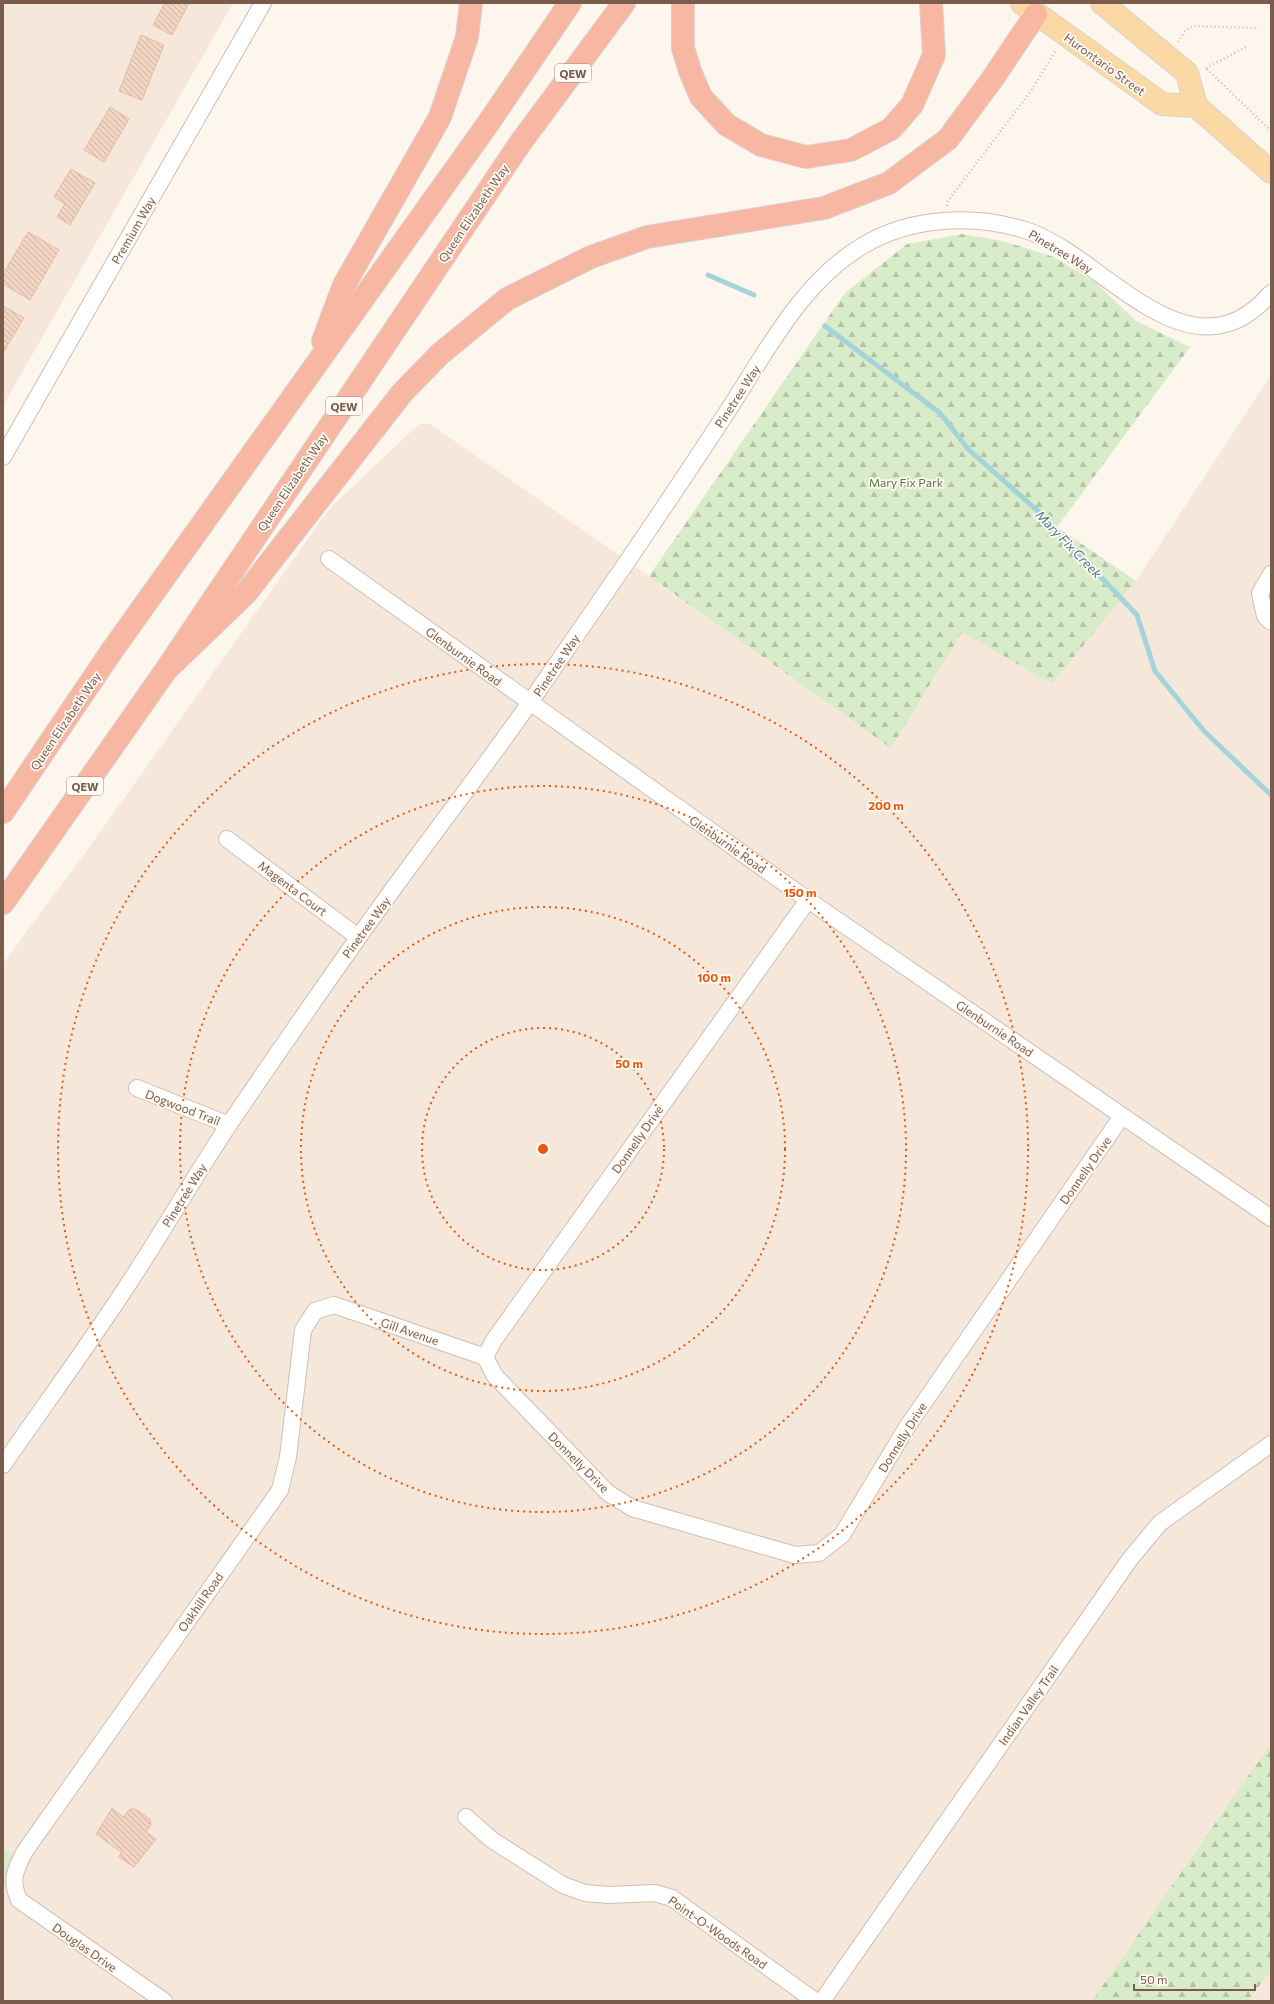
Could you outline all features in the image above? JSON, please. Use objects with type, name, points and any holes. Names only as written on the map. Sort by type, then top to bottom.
[{"type":"highway","points":[[311,370],[344,285],[440,117],[467,37],[470,3]]},
{"type":"highway","name":"Queen Elizabeth Way","points":[[3,812],[111,652],[486,125],[570,3]]},
{"type":"highway","name":"Queen Elizabeth Way","points":[[3,903],[166,670],[521,142],[624,3]]},
{"type":"highway","points":[[683,3],[683,48],[690,71],[702,97],[727,125],[761,145],[806,157],[851,150],[891,129],[912,105],[934,55],[931,3]]},
{"type":"highway","points":[[166,670],[246,593],[402,393],[440,354],[507,299],[592,257],[647,237],[824,208],[889,183],[948,138],[993,78],[1029,9]]},
{"type":"main road","points":[[1102,3],[1187,73],[1196,106],[1271,172]]},
{"type":"main road","name":"Hurontario Street","points":[[1029,9],[1162,104],[1196,106]]},
{"type":"street","name":"Premium Way","points":[[3,457],[263,3]]},
{"type":"street","name":"Pinetree Way","points":[[3,1465],[131,1280],[229,1125],[358,937],[530,703],[667,504],[801,301],[829,269],[865,244],[899,229],[944,220],[966,219],[1027,230],[1061,248],[1166,318],[1202,328],[1235,321],[1260,306],[1271,293]]},
{"type":"street","name":"Glenburnie Road","points":[[329,559],[808,900],[1271,1218]]},
{"type":"street","points":[[1271,574],[1260,593],[1265,616],[1271,622]]},
{"type":"street","name":"Magenta Court","points":[[227,840],[358,937]]},
{"type":"street","name":"Donnelly Drive","points":[[808,900],[494,1340],[485,1357],[495,1376],[608,1493],[632,1508],[795,1555],[819,1553],[842,1535],[907,1427],[1122,1116]]},
{"type":"street","name":"Dogwood Trail","points":[[137,1088],[229,1125]]},
{"type":"street","name":"Gill Avenue","points":[[334,1305],[485,1357]]},
{"type":"street","name":"Oakhill Road","points":[[13,1887],[17,1867],[25,1851],[280,1490],[288,1457],[303,1330],[315,1311],[334,1305]]},
{"type":"street","name":"Indian Valley Trail","points":[[822,2001],[1130,1559],[1160,1523],[1271,1444]]},
{"type":"street","name":"Point-O-Woods Road","points":[[466,1817],[492,1840],[563,1885],[585,1893],[608,1895],[655,1893],[672,1898],[815,2001]]},
{"type":"street","name":"Douglas Drive","points":[[13,1887],[19,1900],[164,2001]]},
{"type":"path","points":[[1178,42],[1186,30],[1194,26],[1259,28]]},
{"type":"path","points":[[1206,68],[1246,47]]},
{"type":"path","points":[[944,220],[948,201],[1031,91],[1057,48]]},
{"type":"shaded area","points":[[3,3],[233,3],[3,406]]},
{"type":"shaded area","points":[[1271,375],[1271,2001],[3,2001],[3,964],[98,835],[330,508],[419,424],[430,424],[649,576],[891,748],[962,631],[1052,684],[1136,581]]},
{"type":"green space","name":"Mary Fix Park","points":[[962,234],[1003,241],[1054,257],[1094,281],[1136,321],[1190,347],[1057,527],[1136,581],[1052,684],[962,632],[891,748],[649,576],[845,293],[907,244]]},
{"type":"green space","points":[[1271,1743],[1271,1970],[1248,2001],[1092,2001]]},
{"type":"green space","points":[[3,1848],[20,1859],[3,1889]]},
{"type":"building","points":[[165,3],[189,3],[172,35],[153,25]]},
{"type":"building","points":[[141,35],[164,45],[142,100],[119,91]]},
{"type":"building","points":[[110,107],[129,119],[104,162],[84,150]]},
{"type":"building","points":[[71,169],[95,183],[70,225],[57,217],[65,204],[54,197]]},
{"type":"building","points":[[28,232],[59,250],[30,300],[3,284],[3,274]]},
{"type":"building","points":[[3,306],[24,318],[3,353]]},
{"type":"building","points":[[112,1808],[123,1817],[130,1809],[135,1809],[150,1819],[151,1824],[146,1832],[156,1839],[134,1867],[119,1857],[121,1852],[96,1834]]},
{"type":"waterway","name":"Mary Fix Creek","points":[[708,275],[754,295]]},
{"type":"waterway","name":"Mary Fix Creek","points":[[825,326],[940,413],[969,450],[1039,512],[1137,615],[1155,671],[1204,731],[1271,795]]}]
